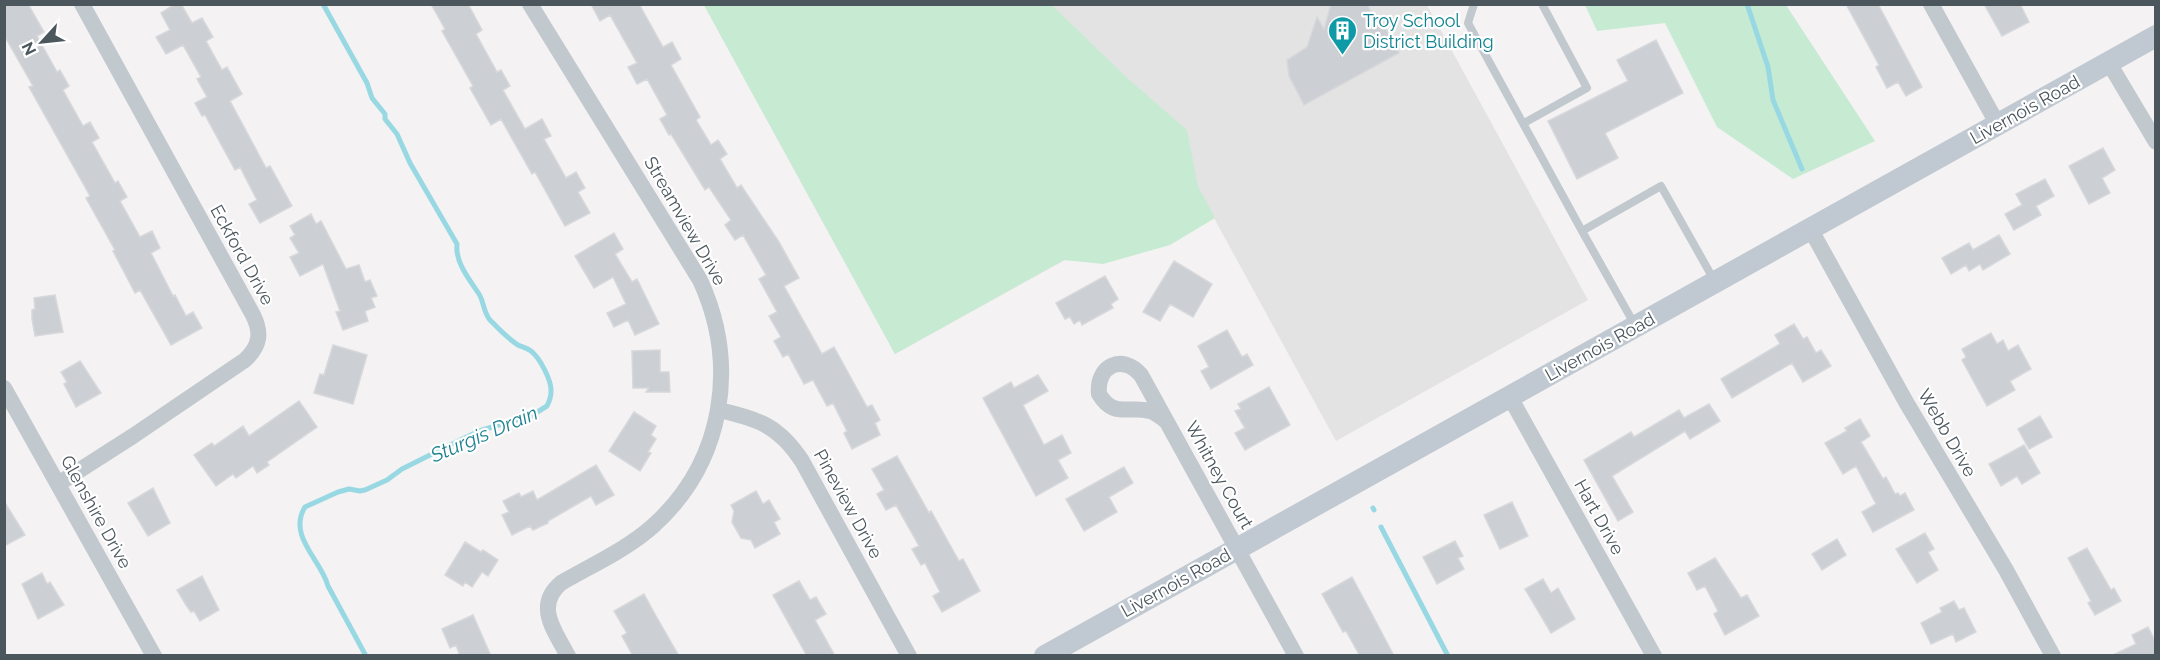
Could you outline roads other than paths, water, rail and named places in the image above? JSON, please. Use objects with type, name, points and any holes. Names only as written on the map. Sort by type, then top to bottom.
[{"type":"main road","name":"Livernois Road","points":[[1045,656],[2156,36]]},
{"type":"street","name":"Eckford Drive","points":[[58,484],[245,360],[259,340],[259,332],[253,315],[82,4]]},
{"type":"street","name":"Streamview Drive","points":[[530,4],[700,280],[714,312],[722,372],[715,426],[704,457],[690,482],[669,510],[632,543],[561,583],[552,591],[547,609],[549,619],[568,656]]},
{"type":"street","points":[[1931,4],[1998,125]]},
{"type":"street","points":[[2109,63],[2156,142]]},
{"type":"street","name":"Webb Drive","points":[[1811,230],[1906,402],[2006,570],[2053,656]]},
{"type":"street","name":"Glenshire Drive","points":[[4,388],[154,656]]},
{"type":"street","name":"Hart Drive","points":[[1510,397],[1654,656]]},
{"type":"street","name":"Pineview Drive","points":[[718,410],[757,420],[776,431],[791,444],[909,656]]},
{"type":"street","name":"Whitney Court","points":[[1166,421],[1296,656]]},
{"type":"lane","points":[[1474,4],[1468,22],[1636,327]]},
{"type":"lane","points":[[1524,123],[1587,88],[1542,4]]},
{"type":"lane","points":[[1582,231],[1661,186],[1715,283]]},
{"type":"waterway","name":"Sturgis Drain","points":[[323,4],[367,83],[372,98],[397,134],[410,163],[457,244],[458,258],[481,297],[488,317],[511,340],[534,354],[545,370],[551,387],[547,406],[526,419],[479,431],[365,490],[349,489],[338,492],[305,507],[300,528],[303,538],[366,656]]},
{"type":"waterway","points":[[1747,4],[1768,67],[1773,100],[1802,169]]},
{"type":"waterway","points":[[1381,527],[1448,656]]},
{"type":"place","name":"Troy School District Building","points":[[1342,56]]}]
